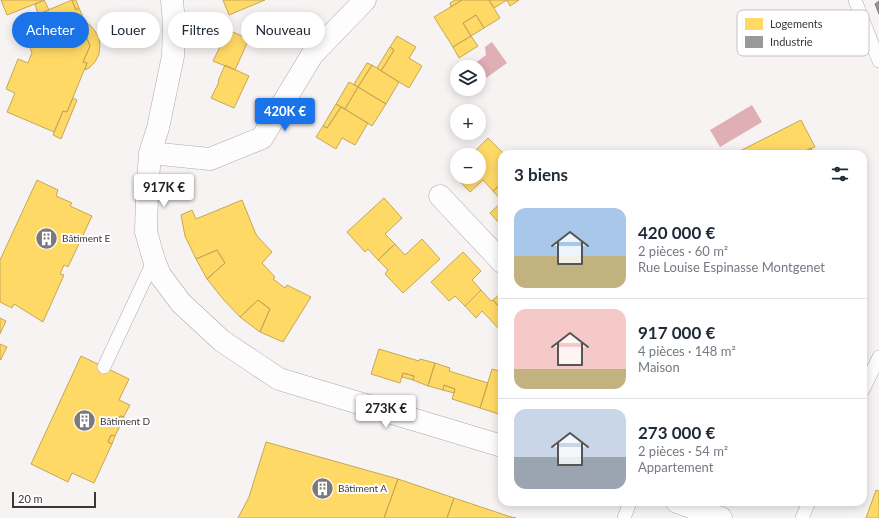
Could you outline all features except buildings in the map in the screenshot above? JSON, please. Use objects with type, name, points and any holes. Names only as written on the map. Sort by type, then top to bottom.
[{"type":"street","points":[[172,0],[174,23],[173,56],[158,128],[150,153],[147,195],[146,232],[160,275],[181,303],[222,341],[279,379],[498,445]]},
{"type":"street","points":[[150,153],[210,160],[262,138],[312,55],[364,0]]},
{"type":"street","points":[[440,196],[498,258]]},
{"type":"street","points":[[688,506],[721,518]]},
{"type":"lane","points":[[855,0],[859,10]]},
{"type":"lane","points":[[869,36],[879,61]]},
{"type":"lane","points":[[104,367],[154,260]]},
{"type":"lane","points":[[867,382],[879,357]]},
{"type":"lane","points":[[624,518],[628,506]]},
{"type":"lane","points":[[802,518],[807,506]]},
{"type":"shaded area","points":[[492,42],[507,63],[486,78],[486,60],[479,60],[486,55],[485,47]]},
{"type":"shaded area","points":[[752,105],[762,122],[720,147],[710,130]]},
{"type":"place","name":"Bâtiment E","points":[[46,238]]},
{"type":"place","name":"Bâtiment D","points":[[84,421]]},
{"type":"place","name":"Bâtiment A","points":[[323,488]]}]
